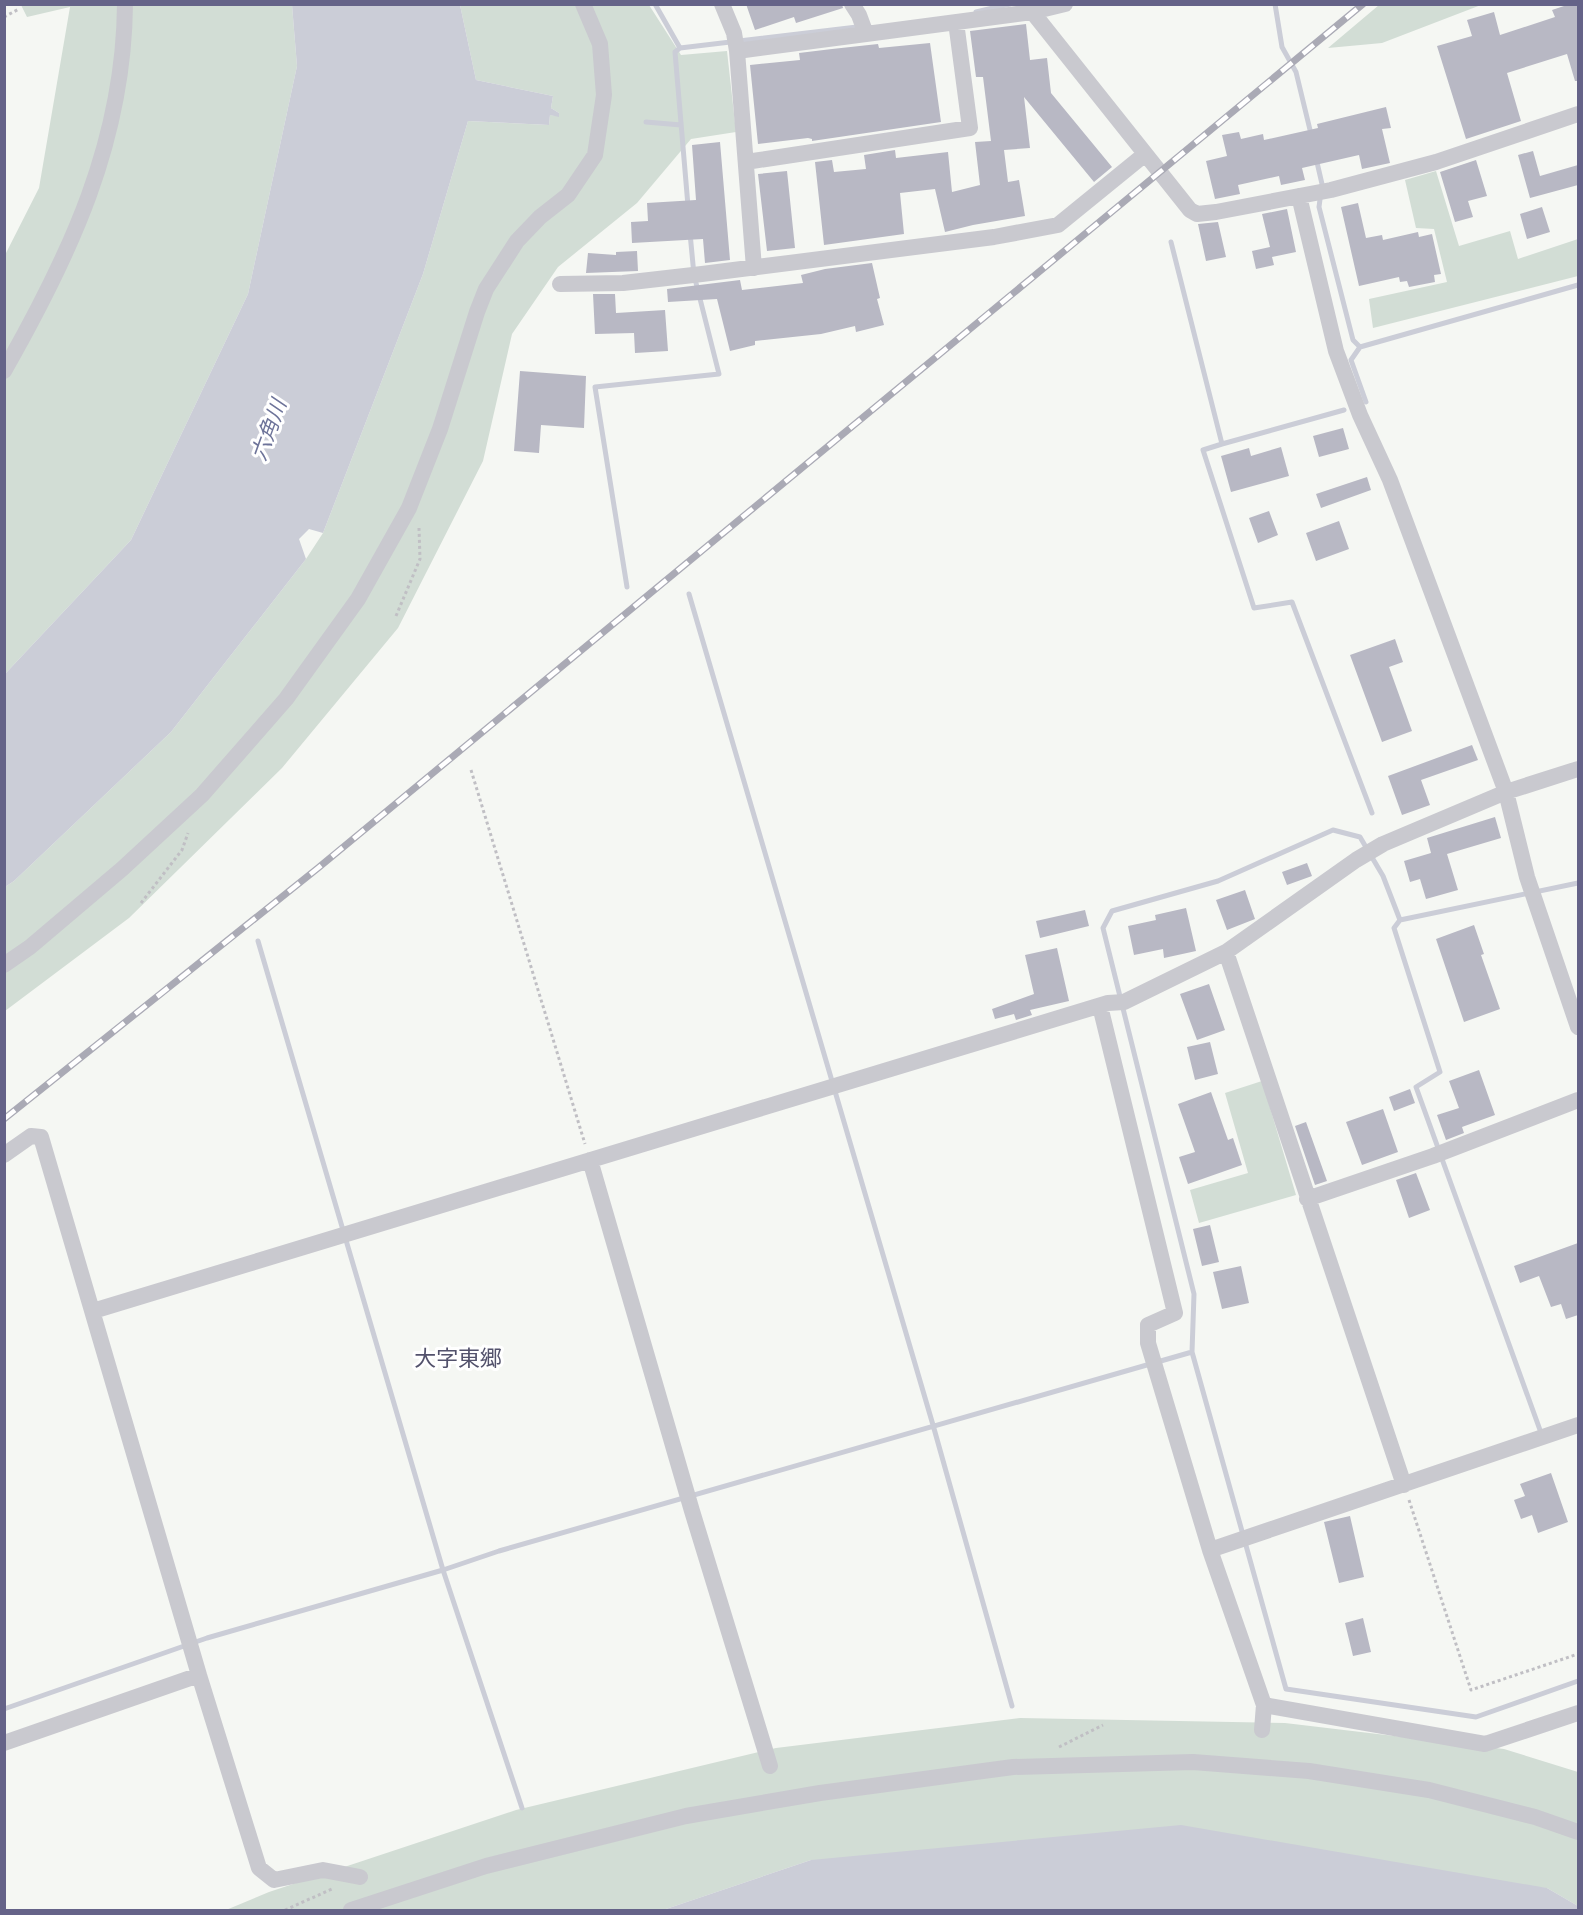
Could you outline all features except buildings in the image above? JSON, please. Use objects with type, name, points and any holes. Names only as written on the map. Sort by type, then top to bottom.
[{"type":"street","points":[[4,371],[44,301],[84,210],[107,144],[119,81],[125,4]]},
{"type":"street","points":[[4,965],[30,947],[122,869],[202,795],[286,699],[358,599],[409,508],[440,429],[486,289],[517,241],[540,217],[568,195],[595,155],[604,95],[600,45],[583,4]]},
{"type":"street","points":[[722,4],[736,43],[754,268]]},
{"type":"street","points":[[736,43],[860,21],[956,22],[1029,7],[1065,4]]},
{"type":"street","points":[[1029,7],[1144,155],[1190,210],[1197,214],[1331,190],[1436,162],[1578,114]]},
{"type":"street","points":[[746,162],[970,128],[956,22]]},
{"type":"street","points":[[560,284],[623,284],[994,237],[1058,225],[1144,155]]},
{"type":"street","points":[[1307,195],[1336,351],[1360,415],[1390,480],[1506,792],[1534,900],[1578,1028]]},
{"type":"street","points":[[93,1311],[1111,1003],[1226,952],[1381,844],[1506,792],[1578,769]]},
{"type":"street","points":[[1226,952],[1404,1485]]},
{"type":"street","points":[[1111,1003],[1175,1313],[1148,1325],[1148,1343],[1210,1550],[1264,1705],[1262,1730]]},
{"type":"street","points":[[1307,1199],[1440,1153],[1578,1100]]},
{"type":"street","points":[[4,1155],[31,1136],[41,1137],[198,1669],[260,1868],[274,1880],[323,1870],[360,1877]]},
{"type":"street","points":[[590,1160],[692,1511],[771,1766]]},
{"type":"street","points":[[1210,1550],[1578,1425]]},
{"type":"street","points":[[4,1743],[198,1669]]},
{"type":"street","points":[[1264,1705],[1485,1744],[1578,1713]]},
{"type":"street","points":[[351,1911],[486,1866],[686,1816],[820,1793],[1013,1767],[1193,1762],[1309,1771],[1429,1790],[1535,1817],[1578,1832]]},
{"type":"path","points":[[4,17],[19,9]]},
{"type":"path","points":[[396,616],[420,559],[419,527]]},
{"type":"path","points":[[471,771],[590,1160]]},
{"type":"path","points":[[141,903],[182,850],[190,828]]},
{"type":"path","points":[[1404,1485],[1470,1690],[1578,1654]]},
{"type":"path","points":[[1052,1751],[1103,1725]]},
{"type":"path","points":[[285,1911],[360,1877]]},
{"type":"shaded area","points":[[21,5],[292,5],[297,66],[248,294],[131,540],[5,674],[4,257],[39,188],[70,7],[27,17]]},
{"type":"shaded area","points":[[460,5],[649,5],[681,55],[727,51],[736,132],[691,139],[637,203],[558,267],[512,334],[483,461],[398,628],[282,768],[129,918],[5,1011],[5,887],[171,732],[306,559],[323,533],[423,274],[468,121],[549,125],[550,115],[559,116],[559,113],[551,108],[553,96],[476,80]]},
{"type":"shaded area","points":[[1379,5],[1481,5],[1382,43],[1328,48]]},
{"type":"shaded area","points":[[1436,171],[1459,246],[1510,231],[1518,259],[1578,239],[1578,276],[1373,328],[1369,299],[1447,282],[1434,229],[1416,228],[1405,180]]},
{"type":"shaded area","points":[[1262,1081],[1296,1195],[1199,1223],[1190,1190],[1248,1173],[1225,1093]]},
{"type":"shaded area","points":[[1020,1718],[1285,1723],[1504,1749],[1578,1772],[1578,1906],[1547,1888],[811,1860],[663,1910],[226,1910],[269,1892],[516,1810],[776,1748]]},
{"type":"water","name":"六角川","points":[[292,5],[460,5],[476,80],[553,96],[551,108],[559,113],[559,117],[550,115],[549,125],[468,121],[423,274],[323,533],[309,529],[299,539],[306,559],[171,732],[5,887],[5,674],[131,540],[248,294],[297,66]]},
{"type":"water","points":[[1181,1825],[1547,1888],[1578,1906],[1578,1910],[663,1910],[811,1860]]},
{"type":"waterway","points":[[655,4],[680,48]]},
{"type":"waterway","points":[[976,12],[1010,4]]},
{"type":"waterway","points":[[1275,4],[1282,47],[1296,72],[1311,134]]},
{"type":"waterway","points":[[688,206],[675,52],[680,48],[857,27]]},
{"type":"waterway","points":[[646,122],[681,125]]},
{"type":"waterway","points":[[1316,158],[1322,184],[1319,207],[1353,340],[1360,347],[1578,285]]},
{"type":"waterway","points":[[627,587],[595,387],[719,374],[694,275],[690,233]]},
{"type":"waterway","points":[[1171,242],[1222,444],[1203,450],[1254,608],[1292,602],[1372,813]]},
{"type":"waterway","points":[[1360,347],[1351,360],[1366,402]]},
{"type":"waterway","points":[[1222,444],[1344,410]]},
{"type":"waterway","points":[[689,594],[933,1425],[1012,1706]]},
{"type":"waterway","points":[[1578,883],[1400,920],[1383,876],[1360,837],[1333,830],[1218,881],[1112,911],[1103,928],[1194,1294],[1192,1352],[1286,1689],[1476,1717],[1578,1681]]},
{"type":"waterway","points":[[1400,920],[1394,928],[1440,1072],[1416,1087],[1540,1430]]},
{"type":"waterway","points":[[258,941],[443,1570],[522,1808]]},
{"type":"waterway","points":[[4,1709],[207,1638],[443,1570],[499,1551],[1192,1352]]},
{"type":"railway","points":[[4,1119],[318,868],[1363,4]]},
{"type":"district","name":"大字東郷","points":[[458,1358]]}]
